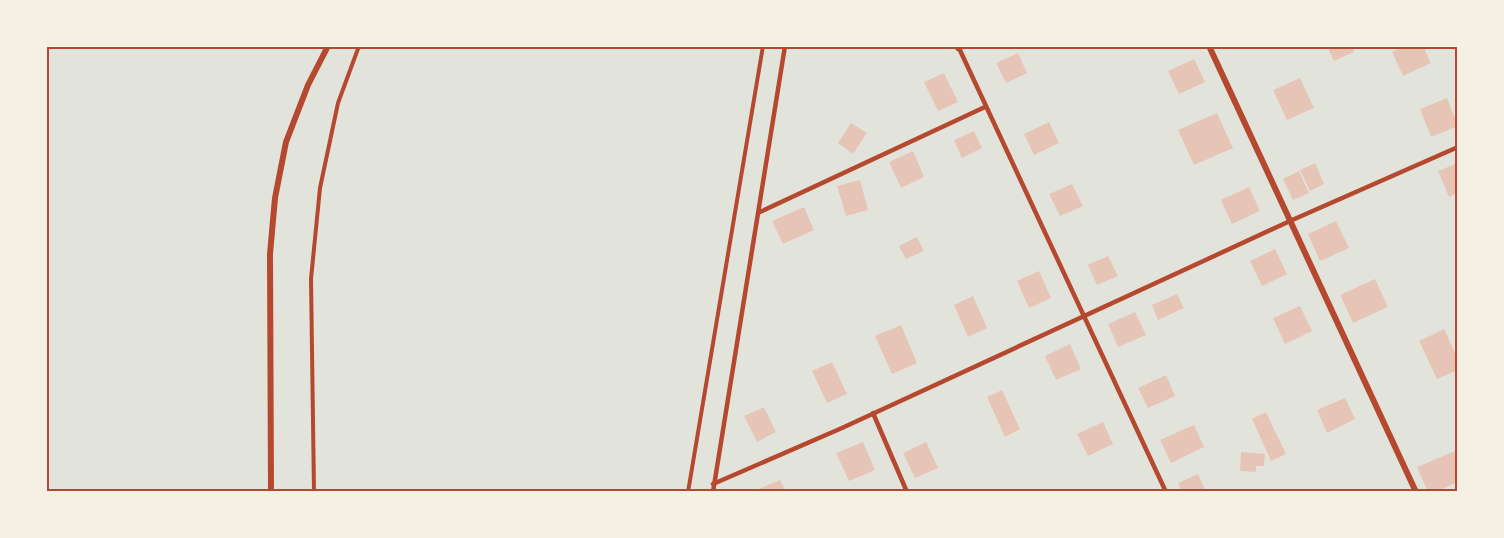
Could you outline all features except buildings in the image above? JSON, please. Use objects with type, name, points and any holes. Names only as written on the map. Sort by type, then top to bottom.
[{"type":"street","points":[[271,492],[270,254],[275,198],[286,142],[308,85],[328,46]]},
{"type":"street","points":[[1209,46],[1416,492]]},
{"type":"lane","points":[[712,492],[760,212],[785,46]]},
{"type":"lane","points":[[959,47],[1166,492]]},
{"type":"lane","points":[[760,212],[985,107]]},
{"type":"lane","points":[[713,484],[1290,221],[1458,147]]},
{"type":"lane","points":[[873,413],[907,492]]},
{"type":"path","points":[[314,492],[311,279],[313,256],[320,188],[334,124],[359,46]]},
{"type":"path","points":[[688,492],[763,46]]},
{"type":"shaded area","points":[[46,47],[1457,47],[1457,491],[47,491]]}]
